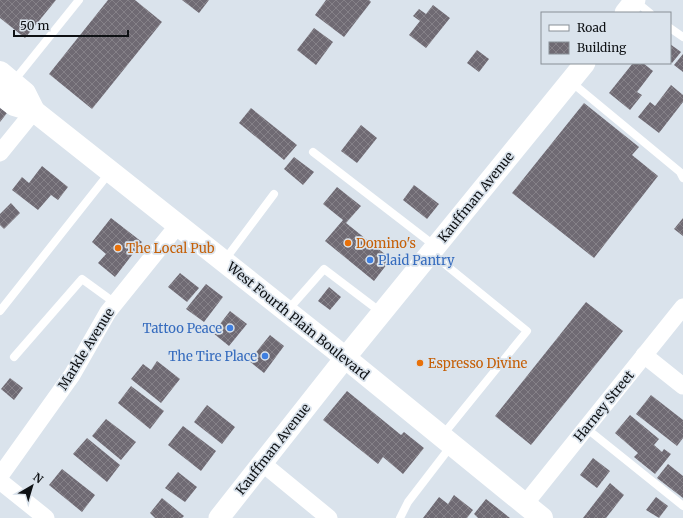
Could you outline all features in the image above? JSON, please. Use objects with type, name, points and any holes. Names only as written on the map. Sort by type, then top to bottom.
[{"type":"main road","name":"West Fourth Plain Boulevard","points":[[3,80],[14,105],[34,110],[345,358],[542,518]]},
{"type":"street","name":"Kauffman Avenue","points":[[219,518],[345,358],[584,64]]},
{"type":"street","points":[[0,153],[34,110]]},
{"type":"street","name":"Markle Avenue","points":[[0,476],[72,375],[108,312],[178,225]]},
{"type":"street","name":"Harney Street","points":[[525,504],[683,307]]},
{"type":"street","points":[[644,355],[683,386]]},
{"type":"street","points":[[262,463],[329,518]]},
{"type":"street","points":[[0,481],[46,518]]},
{"type":"lane","points":[[3,80],[79,0]]},
{"type":"lane","points":[[671,29],[683,37]]},
{"type":"lane","points":[[570,81],[680,172],[683,178]]},
{"type":"lane","points":[[313,152],[433,250],[527,331],[447,441],[408,502],[400,518]]},
{"type":"lane","points":[[0,311],[110,171]]},
{"type":"lane","points":[[224,261],[274,194]]},
{"type":"lane","points":[[287,312],[324,269],[382,313]]},
{"type":"lane","points":[[14,357],[82,279],[115,303]]},
{"type":"lane","points":[[586,428],[683,506]]},
{"type":"building","points":[[0,0],[56,0],[25,38],[0,18]]},
{"type":"building","points":[[108,0],[135,0],[162,22],[92,109],[49,74]]},
{"type":"building","points":[[182,0],[209,0],[199,13]]},
{"type":"building","points":[[326,0],[369,0],[371,2],[344,37],[315,15]]},
{"type":"building","points":[[433,5],[450,18],[426,48],[409,35],[420,21],[413,16],[419,9],[426,14]]},
{"type":"building","points":[[314,28],[333,42],[316,65],[297,50]]},
{"type":"building","points":[[671,45],[681,52],[672,63],[671,62]]},
{"type":"building","points":[[477,50],[489,59],[479,72],[467,63]]},
{"type":"building","points":[[683,54],[683,72],[674,65]]},
{"type":"building","points":[[632,64],[644,64],[653,71],[637,92],[642,95],[630,110],[609,93]]},
{"type":"building","points":[[671,85],[683,95],[683,102],[659,133],[638,117],[650,102],[655,106]]},
{"type":"building","points":[[584,103],[639,147],[632,155],[658,176],[594,258],[512,193]]},
{"type":"building","points":[[0,108],[7,113],[0,122]]},
{"type":"building","points":[[251,108],[297,145],[284,160],[239,123]]},
{"type":"building","points":[[361,125],[377,138],[357,163],[341,151]]},
{"type":"building","points":[[294,157],[314,172],[303,185],[284,169]]},
{"type":"building","points":[[42,166],[68,187],[58,200],[51,195],[38,210],[12,190],[22,177],[29,183]]},
{"type":"building","points":[[414,185],[439,204],[427,219],[403,200]]},
{"type":"building","points":[[337,187],[361,206],[346,223],[391,259],[374,281],[325,241],[343,220],[323,204]]},
{"type":"building","points":[[11,203],[20,213],[4,229],[0,225],[0,214]]},
{"type":"building","name":"The Local Pub","points":[[111,218],[142,242],[115,277],[98,263],[106,254],[92,242]]},
{"type":"building","points":[[683,218],[683,236],[674,229]]},
{"type":"building","points":[[180,273],[199,288],[187,302],[168,287]]},
{"type":"building","points":[[206,284],[223,297],[204,322],[186,309]]},
{"type":"building","points":[[329,287],[341,297],[330,310],[318,301]]},
{"type":"building","points":[[586,302],[623,331],[531,445],[495,416]]},
{"type":"building","name":"Tattoo Peace","points":[[230,311],[247,324],[229,346],[213,333]]},
{"type":"building","points":[[270,335],[284,346],[264,373],[249,361]]},
{"type":"building","points":[[157,361],[180,379],[161,403],[131,379],[143,364],[151,370]]},
{"type":"building","points":[[10,378],[23,388],[14,400],[1,389]]},
{"type":"building","points":[[131,386],[164,411],[150,429],[118,403]]},
{"type":"building","points":[[347,391],[401,435],[404,432],[424,448],[403,474],[383,457],[378,464],[323,420]]},
{"type":"building","points":[[651,395],[683,420],[683,438],[677,446],[636,414]]},
{"type":"building","points":[[207,405],[235,427],[222,444],[194,422]]},
{"type":"building","points":[[630,415],[659,439],[654,445],[662,452],[664,449],[671,454],[655,474],[634,457],[638,453],[615,433]]},
{"type":"building","points":[[106,419],[136,442],[121,460],[92,436]]},
{"type":"building","points":[[183,426],[216,451],[201,471],[168,445]]},
{"type":"building","points":[[87,438],[120,465],[107,482],[73,454]]},
{"type":"building","points":[[593,458],[610,471],[597,488],[580,475]]},
{"type":"building","points":[[668,464],[683,476],[683,498],[657,478]]},
{"type":"building","points":[[62,469],[95,495],[82,512],[49,485]]},
{"type":"building","points":[[178,472],[197,487],[185,502],[165,488]]},
{"type":"building","points":[[610,483],[624,495],[606,518],[583,518]]},
{"type":"building","points":[[454,495],[473,510],[467,518],[423,518],[439,497],[448,504]]},
{"type":"building","points":[[656,497],[668,506],[659,518],[646,510]]},
{"type":"building","points":[[162,498],[184,516],[182,518],[155,518],[150,513]]},
{"type":"building","points":[[486,499],[510,518],[478,518],[474,514]]},
{"type":"place","name":"Domino's","points":[[348,243]]},
{"type":"place","name":"The Local Pub","points":[[118,248]]},
{"type":"place","name":"Plaid Pantry","points":[[370,260]]},
{"type":"place","name":"Tattoo Peace","points":[[230,328]]},
{"type":"place","name":"The Tire Place","points":[[265,356]]},
{"type":"place","name":"Espresso Divine","points":[[420,363]]}]
